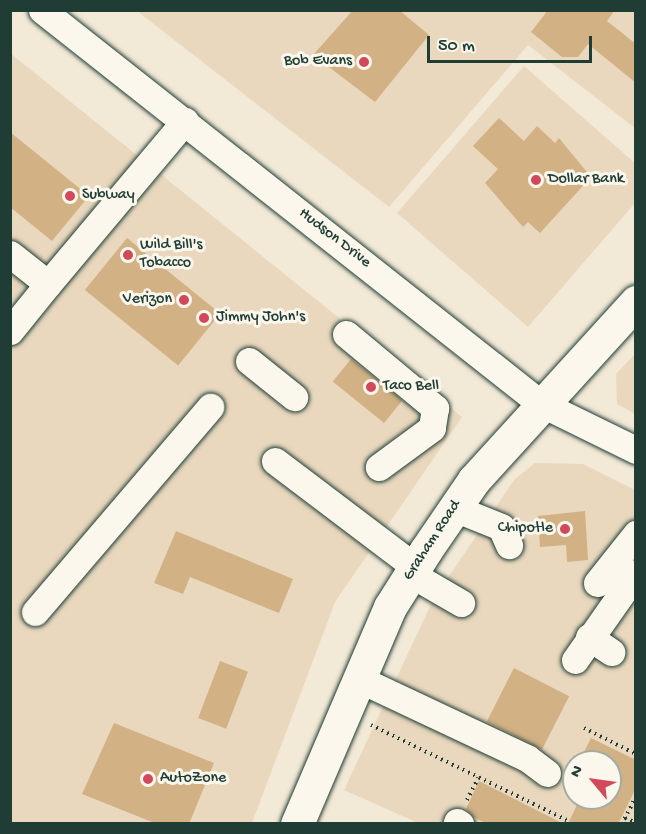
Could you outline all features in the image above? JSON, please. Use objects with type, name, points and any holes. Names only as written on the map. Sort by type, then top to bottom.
[{"type":"main road","name":"Graham Road","points":[[297,824],[359,679],[413,570],[454,508],[540,403],[636,302]]},
{"type":"street","name":"Hudson Drive","points":[[42,10],[540,403],[636,450]]},
{"type":"street","points":[[10,331],[185,121]]},
{"type":"street","points":[[12,259],[48,284]]},
{"type":"street","points":[[346,334],[435,408],[432,428],[379,467]]},
{"type":"street","points":[[249,361],[294,397]]},
{"type":"street","points":[[34,612],[210,407]]},
{"type":"street","points":[[275,461],[413,570],[461,603]]},
{"type":"street","points":[[454,508],[501,527],[508,545]]},
{"type":"street","points":[[597,583],[636,534]]},
{"type":"street","points":[[592,650],[636,573]]},
{"type":"street","points":[[359,679],[527,758],[547,773]]},
{"type":"path","points":[[371,725],[569,821]]},
{"type":"path","points":[[584,728],[636,754]]},
{"type":"path","points":[[460,817],[478,777]]},
{"type":"path","points":[[622,824],[636,797]]},
{"type":"path","points":[[625,818],[636,823]]},
{"type":"shaded area","points":[[137,11],[635,11],[635,128],[528,45],[389,207]]},
{"type":"shaded area","points":[[10,53],[462,417],[335,602],[252,823],[11,823]]},
{"type":"shaded area","points":[[524,66],[635,163],[635,203],[528,327],[397,213]]},
{"type":"shaded area","points":[[635,354],[635,414],[617,404],[616,374]]},
{"type":"shaded area","points":[[535,463],[583,464],[635,490],[635,823],[418,823],[344,790],[433,600],[514,480]]},
{"type":"building","name":"Bob Evans","points":[[353,10],[399,10],[429,35],[375,102],[313,55]]},
{"type":"building","points":[[548,10],[615,10],[607,21],[636,44],[636,83],[588,44],[578,57],[562,57],[531,32]]},
{"type":"building","points":[[499,118],[524,141],[537,126],[555,143],[559,138],[591,177],[540,233],[528,222],[523,227],[485,183],[498,169],[473,146]]},
{"type":"building","points":[[10,132],[89,196],[52,241],[10,207]]},
{"type":"building","points":[[127,238],[220,314],[178,366],[85,290]]},
{"type":"building","name":"Taco Bell","points":[[351,359],[402,401],[384,423],[333,382]]},
{"type":"building","points":[[585,511],[588,560],[567,562],[566,545],[540,547],[538,516]]},
{"type":"building","points":[[176,531],[293,579],[279,613],[190,577],[183,594],[154,583]]},
{"type":"building","points":[[220,661],[248,672],[226,729],[198,718]]},
{"type":"building","points":[[514,668],[569,696],[542,750],[487,721]]},
{"type":"building","name":"AutoZone","points":[[114,723],[214,763],[189,824],[157,824],[82,794]]},
{"type":"building","points":[[591,738],[616,750],[585,750]]},
{"type":"building","points":[[622,753],[636,760],[636,788],[618,824],[568,824],[574,810],[622,810]]},
{"type":"building","points":[[479,781],[564,824],[487,824],[474,817],[466,809]]},
{"type":"place","name":"Bob Evans","points":[[364,62]]},
{"type":"place","name":"Dollar Bank","points":[[536,180]]},
{"type":"place","name":"Subway","points":[[70,196]]},
{"type":"place","name":"Wild Bill's Tobacco","points":[[128,255]]},
{"type":"place","name":"Verizon","points":[[184,300]]},
{"type":"place","name":"Jimmy John's","points":[[204,318]]},
{"type":"place","name":"Taco Bell","points":[[371,387]]},
{"type":"place","name":"Chipotle","points":[[565,529]]},
{"type":"place","name":"AutoZone","points":[[148,779]]}]
